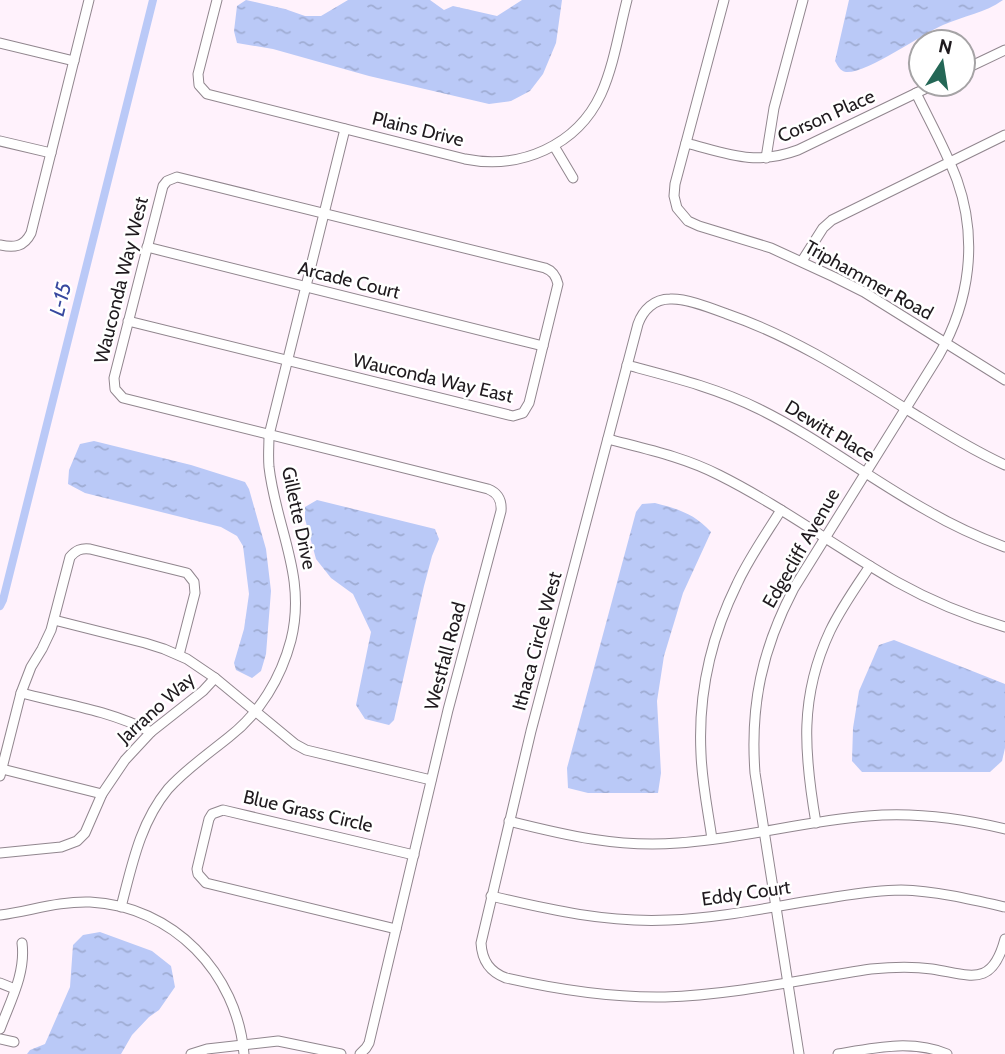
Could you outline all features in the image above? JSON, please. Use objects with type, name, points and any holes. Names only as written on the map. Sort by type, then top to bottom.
[{"type":"street","points":[[0,245],[13,247],[24,243],[31,233],[89,0]]},
{"type":"street","name":"Plains Drive","points":[[217,0],[198,74],[198,80],[206,94],[466,159],[493,162],[530,156],[554,146],[582,123],[606,80],[627,0]]},
{"type":"street","name":"Triphammer Road","points":[[724,0],[674,190],[675,202],[684,217],[699,226],[740,237],[802,261],[864,292],[1005,380]]},
{"type":"street","points":[[766,158],[774,108],[803,0]]},
{"type":"street","points":[[0,43],[74,61]]},
{"type":"street","points":[[977,63],[1005,50]]},
{"type":"street","name":"Corson Place","points":[[686,144],[739,157],[778,157],[907,97]]},
{"type":"street","name":"Edgecliff Avenue","points":[[799,1054],[755,773],[755,703],[766,652],[783,608],[946,344],[962,305],[969,256],[966,213],[957,179],[918,98]]},
{"type":"street","name":"Gillette Drive","points":[[121,907],[136,849],[156,806],[181,775],[231,736],[255,711],[277,678],[291,639],[296,593],[292,559],[269,465],[270,435],[345,129]]},
{"type":"street","points":[[802,261],[831,220],[1005,135]]},
{"type":"street","points":[[0,141],[51,153]]},
{"type":"street","points":[[554,146],[573,178]]},
{"type":"street","name":"Wauconda Way West","points":[[270,435],[122,398],[115,389],[114,378],[166,181],[177,177],[324,212]]},
{"type":"street","name":"Wauconda Way East","points":[[287,360],[513,416],[523,412],[529,403],[558,284],[550,270],[324,212]]},
{"type":"street","name":"Arcade Court","points":[[147,247],[543,346]]},
{"type":"street","name":"Ithaca Circle West","points":[[788,982],[700,995],[634,997],[572,991],[506,978],[488,965],[481,949],[481,937],[531,731],[638,324],[643,313],[662,300],[680,300],[743,319],[791,340],[827,360],[976,451],[1005,465]]},
{"type":"street","points":[[128,321],[287,360]]},
{"type":"street","name":"Dewitt Place","points":[[628,365],[688,381],[733,397],[785,423],[946,521],[1005,547]]},
{"type":"street","name":"Westfall Road","points":[[270,435],[488,489],[500,500],[501,511],[448,710],[369,1043],[360,1054]]},
{"type":"street","points":[[608,439],[667,454],[704,468],[746,488],[900,583],[939,603],[1005,627]]},
{"type":"street","points":[[712,839],[701,755],[702,704],[711,654],[727,606],[746,566],[781,510]]},
{"type":"street","points":[[102,794],[1,773],[21,693],[31,667],[48,637],[71,557],[79,550],[90,548],[187,573],[194,582],[195,593],[179,655]]},
{"type":"street","points":[[816,823],[807,763],[810,692],[830,631],[870,566]]},
{"type":"street","points":[[54,620],[145,643],[179,655],[199,666],[306,750],[431,780]]},
{"type":"street","name":"Jarrano Way","points":[[0,853],[72,844],[85,832],[102,794],[125,760],[151,732],[203,691],[215,678]]},
{"type":"street","points":[[21,693],[114,717],[151,732]]},
{"type":"street","name":"Blue Grass Circle","points":[[396,929],[206,883],[198,874],[197,863],[209,819],[212,814],[222,810],[414,855]]},
{"type":"street","points":[[509,821],[575,837],[627,844],[679,843],[867,816],[920,815],[1005,829]]},
{"type":"street","name":"Eddy Court","points":[[491,896],[576,915],[633,920],[705,917],[852,894],[900,890],[941,893],[1005,907]]},
{"type":"street","points":[[0,915],[71,902],[104,904],[150,917],[167,926],[188,941],[214,970],[233,1003],[244,1049]]},
{"type":"street","points":[[788,982],[894,967],[978,975],[989,970],[997,961],[1005,939]]},
{"type":"street","points":[[0,1029],[23,961],[22,943]]},
{"type":"street","points":[[0,983],[15,989]]},
{"type":"street","points":[[0,1039],[14,1042]]},
{"type":"street","points":[[191,1054],[207,1049],[244,1049],[271,1041],[284,1041],[341,1054]]},
{"type":"street","points":[[838,1054],[921,1047],[947,1054]]},
{"type":"water","points":[[246,0],[305,16],[321,16],[348,0],[430,0],[444,10],[453,6],[497,16],[522,0],[562,0],[556,43],[543,74],[530,91],[511,101],[489,104],[369,76],[273,49],[237,43],[234,31],[237,6]]},
{"type":"water","points":[[849,0],[1003,0],[938,28],[907,28],[907,46],[867,67],[846,72],[835,61]]},
{"type":"water","points":[[94,441],[191,465],[245,482],[266,549],[271,591],[266,654],[261,671],[252,678],[236,670],[234,663],[244,629],[249,594],[243,546],[237,536],[221,527],[85,493],[68,484],[69,470],[80,444]]},
{"type":"water","points":[[317,500],[435,529],[439,539],[424,586],[394,720],[389,725],[365,719],[356,705],[371,632],[353,594],[331,578],[316,559],[305,519],[305,507]]},
{"type":"water","points":[[655,503],[686,513],[711,532],[683,593],[664,656],[657,701],[661,773],[658,793],[588,793],[568,788],[567,768],[636,512],[642,504]]},
{"type":"water","points":[[894,640],[1005,684],[1005,748],[1002,761],[990,772],[862,772],[852,761],[853,728],[859,691],[879,645]]},
{"type":"water","points":[[100,932],[152,951],[171,966],[175,987],[159,1010],[132,1035],[121,1054],[27,1054],[45,1044],[70,987],[73,945],[83,935]]},
{"type":"waterway","name":"L-15","points":[[0,606],[153,0]]}]
